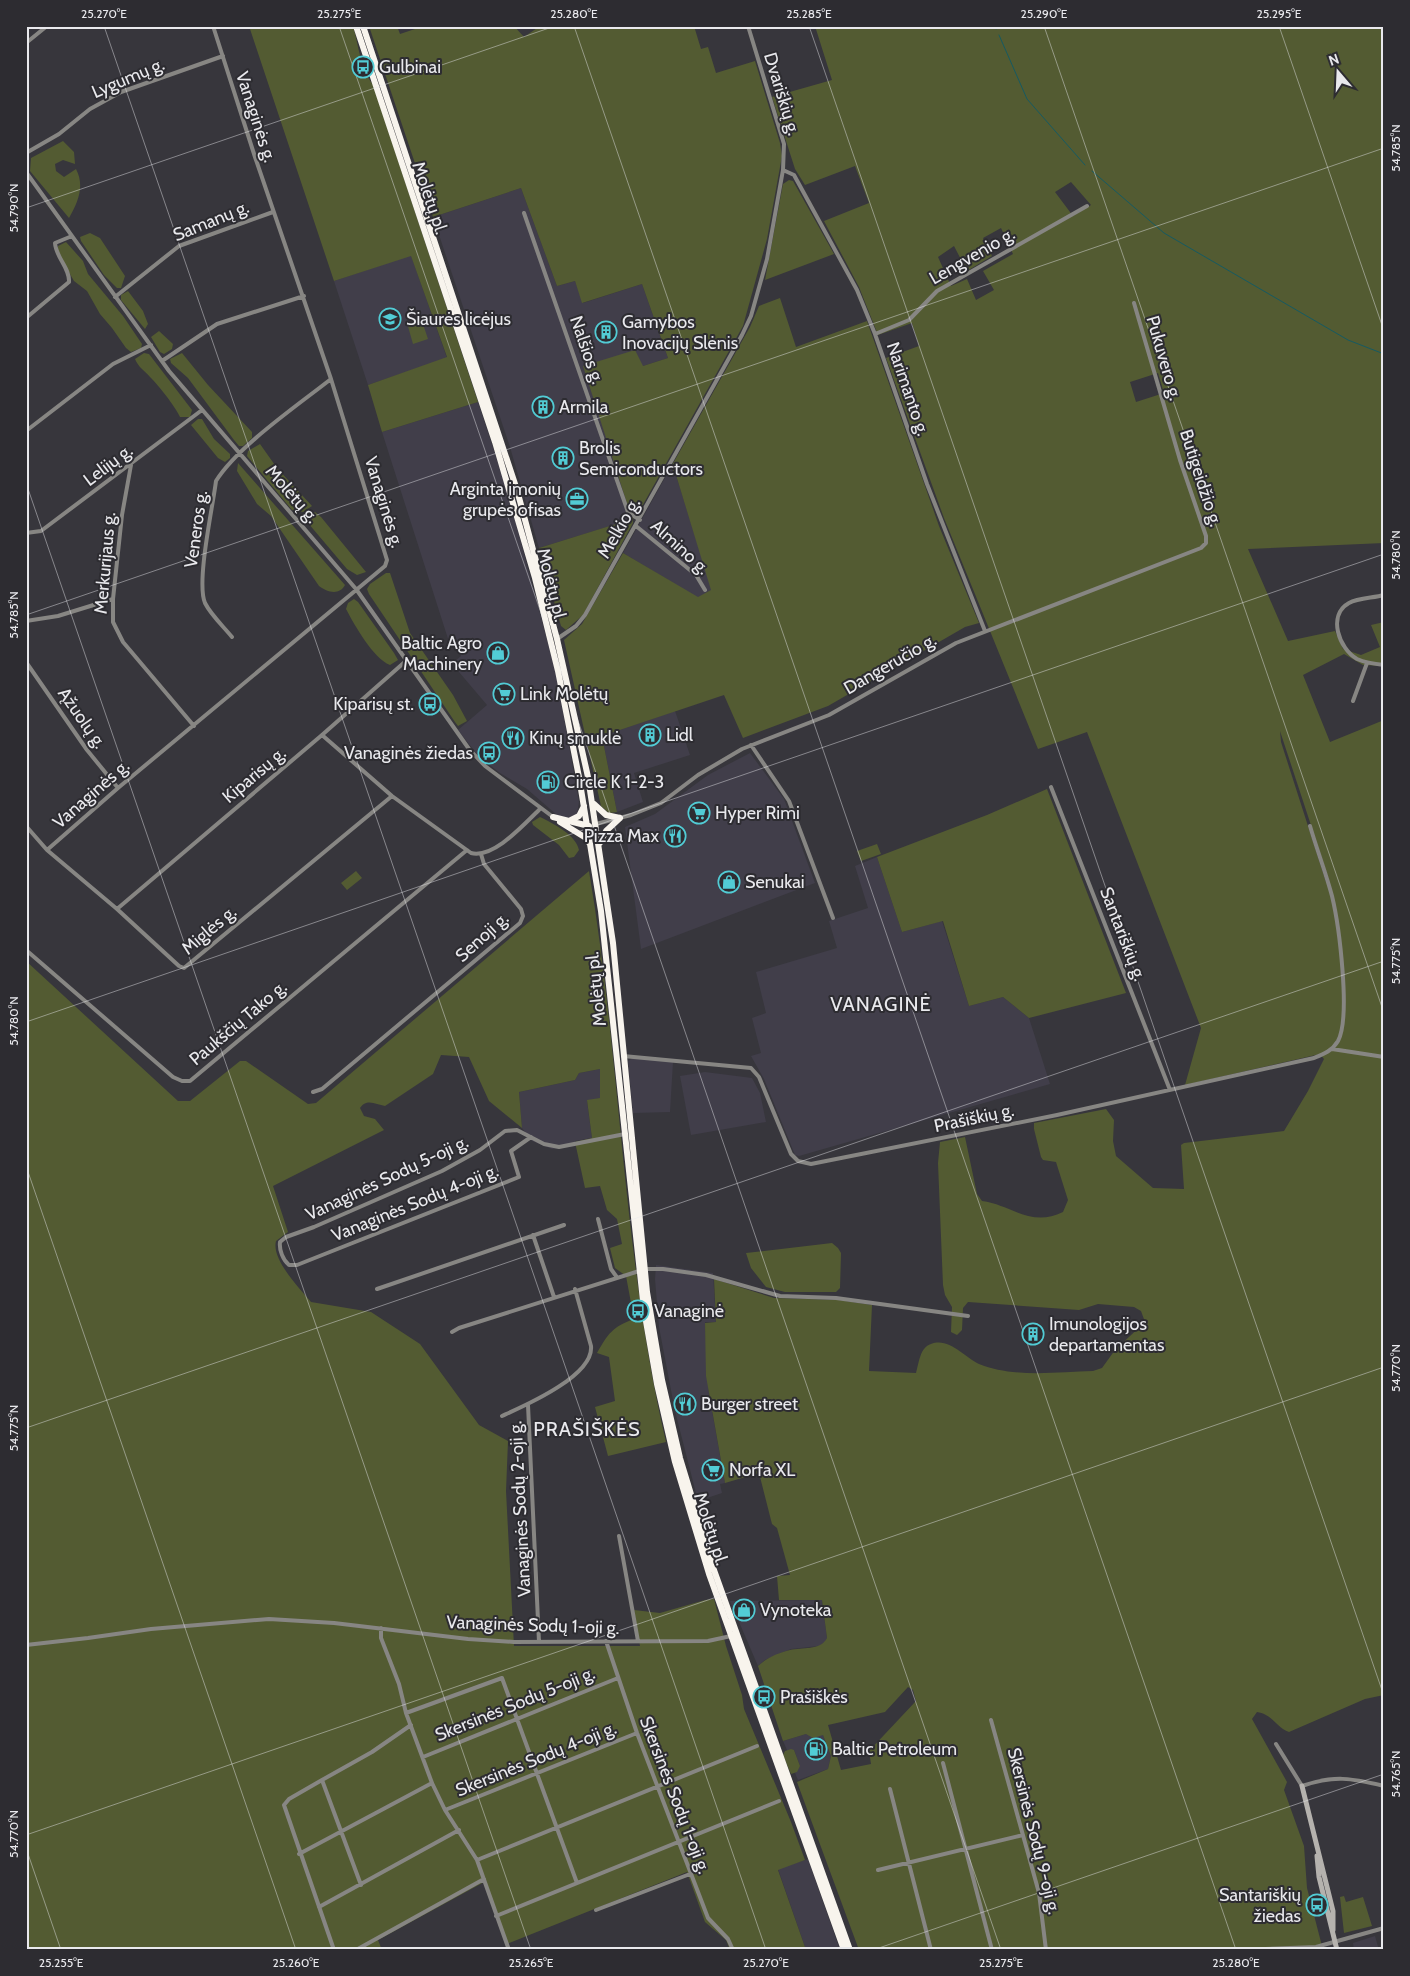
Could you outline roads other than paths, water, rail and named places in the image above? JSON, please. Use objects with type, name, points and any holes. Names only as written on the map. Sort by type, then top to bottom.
[{"type":"highway","name":"Molėtų pl.","points":[[361,27],[504,447],[557,639],[593,803],[614,943],[642,1270],[662,1380],[691,1500],[725,1602],[850,1950]]},
{"type":"highway","name":"Molėtų pl.","points":[[361,27],[511,492],[556,666],[592,847],[607,956],[625,1134],[652,1362],[671,1446],[698,1542],[844,1950]]},
{"type":"highway","points":[[593,803],[606,815],[620,818]]},
{"type":"highway","points":[[568,823],[579,816],[584,804]]},
{"type":"highway","points":[[553,818],[568,823],[588,826],[596,821]]},
{"type":"highway","points":[[588,826],[599,839],[620,818]]},
{"type":"highway","points":[[568,823],[586,838],[592,847]]},
{"type":"main road","points":[[1302,1786],[1316,1843],[1318,1870],[1337,1950]]},
{"type":"street","points":[[26,43],[47,26]]},
{"type":"street","name":"Vanaginės g.","points":[[47,850],[118,788],[385,566],[387,560],[304,296],[273,212],[213,26]]},
{"type":"street","points":[[361,27],[374,26]]},
{"type":"street","points":[[380,26],[423,26]]},
{"type":"street","name":"Dvariškių g.","points":[[748,26],[782,138],[783,170]]},
{"type":"street","name":"Lygumų g.","points":[[26,153],[59,134],[90,109],[121,92],[222,56]]},
{"type":"street","name":"Narimanto g.","points":[[783,170],[792,172],[794,175],[850,275],[875,334],[924,475],[985,631]]},
{"type":"street","name":"Melkio g.","points":[[557,639],[576,626],[585,616],[640,520],[751,316],[767,259],[783,170]]},
{"type":"street","name":"Molėtų g.","points":[[26,172],[162,361],[356,589],[476,757],[553,818]]},
{"type":"street","name":"Lengvenio g.","points":[[875,334],[909,320],[937,291],[1088,206]]},
{"type":"street","name":"Samanų g.","points":[[115,296],[180,246],[273,212]]},
{"type":"street","name":"Nalšios g.","points":[[524,213],[628,512],[640,520]]},
{"type":"street","points":[[26,318],[65,287],[70,278],[56,254],[55,243],[72,236]]},
{"type":"street","points":[[162,361],[217,324],[304,296]]},
{"type":"street","name":"Pukuvero g.","points":[[1134,303],[1169,421]]},
{"type":"street","points":[[26,431],[113,364],[151,345]]},
{"type":"street","name":"Veneros g.","points":[[232,637],[205,603],[203,582],[216,481],[223,470],[240,454],[331,379]]},
{"type":"street","name":"Lelijų g.","points":[[26,533],[41,531],[202,410]]},
{"type":"street","name":"Butigeidžio g.","points":[[1169,421],[1206,536],[1206,543]]},
{"type":"street","name":"Merkurijaus g.","points":[[131,465],[113,599],[113,622],[118,634],[194,726]]},
{"type":"street","name":"Almino g.","points":[[636,526],[696,575],[705,590]]},
{"type":"street","name":"Dangeručio g.","points":[[596,821],[620,818],[661,804],[704,772],[751,745],[829,715],[924,659],[985,631],[1201,548],[1206,543]]},
{"type":"street","points":[[1384,595],[1350,602],[1338,618],[1337,627],[1343,645],[1351,654],[1367,663],[1384,665]]},
{"type":"street","points":[[26,621],[58,616],[113,599]]},
{"type":"street","name":"Kiparisų g.","points":[[117,910],[322,736],[407,660]]},
{"type":"street","name":"Ąžuolų g.","points":[[26,662],[86,750],[118,788]]},
{"type":"street","points":[[1354,701],[1367,663]]},
{"type":"street","points":[[322,736],[392,796],[467,850],[481,854],[512,836],[541,808]]},
{"type":"street","points":[[751,745],[789,801],[833,918]]},
{"type":"street","name":"Santariškių g.","points":[[1051,787],[1170,1090]]},
{"type":"street","name":"Miglės g.","points":[[26,826],[47,850],[179,966],[184,968],[392,796]]},
{"type":"street","points":[[1310,826],[1332,898],[1345,1002],[1343,1028],[1332,1049],[1384,1057]]},
{"type":"street","name":"Paukščių Tako g.","points":[[26,950],[173,1078],[190,1081],[467,850]]},
{"type":"street","name":"Senoji g.","points":[[313,1092],[322,1088],[520,923],[523,916],[521,909],[484,864],[481,854]]},
{"type":"street","name":"Prašiškių g.","points":[[624,1056],[751,1068],[759,1078],[791,1154],[798,1161],[811,1164],[1300,1062],[1325,1054],[1332,1049]]},
{"type":"street","name":"Vanaginės Sodų 5-oji g.","points":[[280,1251],[280,1242],[286,1237],[314,1227],[442,1171],[480,1150],[505,1131],[517,1130],[544,1144],[560,1147],[625,1134]]},
{"type":"street","name":"Vanaginės Sodų 4-oji g.","points":[[280,1251],[287,1264],[297,1266],[519,1177],[511,1151],[531,1137]]},
{"type":"street","points":[[598,1219],[612,1269],[616,1276]]},
{"type":"street","points":[[377,1289],[564,1225]]},
{"type":"street","points":[[533,1235],[554,1297]]},
{"type":"street","points":[[452,1332],[616,1276],[642,1270],[663,1269],[706,1275],[780,1296],[836,1298],[968,1316]]},
{"type":"street","points":[[502,1416],[528,1405],[574,1375],[591,1355],[591,1346],[576,1290]]},
{"type":"street","name":"Vanaginės Sodų 2-oji g.","points":[[528,1405],[539,1642]]},
{"type":"street","points":[[619,1536],[638,1641]]},
{"type":"street","name":"Vanaginės Sodų 1-oji g.","points":[[26,1645],[79,1640],[151,1628],[269,1619],[334,1623],[468,1639],[539,1642],[708,1641],[731,1636]]},
{"type":"street","points":[[381,1628],[382,1638],[399,1684],[406,1713],[432,1783],[445,1810],[477,1860],[508,1950]]},
{"type":"street","name":"Skersinės Sodų 1-oji g.","points":[[606,1642],[637,1734],[708,1918],[728,1939],[733,1950]]},
{"type":"street","points":[[406,1713],[502,1678],[577,1883]]},
{"type":"street","name":"Skersinės Sodų 5-oji g.","points":[[423,1757],[618,1678]]},
{"type":"street","name":"Skersinės Sodų 9-oji g.","points":[[991,1720],[1040,1901],[1046,1950]]},
{"type":"street","points":[[334,1950],[299,1854],[284,1805],[289,1798],[372,1752],[411,1725]]},
{"type":"street","name":"Skersinės Sodų 4-oji g.","points":[[445,1810],[637,1734]]},
{"type":"street","points":[[1276,1744],[1302,1786],[1329,1778],[1342,1777],[1384,1786]]},
{"type":"street","points":[[477,1860],[558,1829],[758,1746]]},
{"type":"street","points":[[943,1763],[992,1950]]},
{"type":"street","points":[[322,1780],[360,1885]]},
{"type":"street","points":[[299,1854],[432,1783]]},
{"type":"street","points":[[890,1789],[931,1950]]},
{"type":"street","points":[[496,1916],[779,1801]]},
{"type":"street","points":[[319,1907],[459,1830]]},
{"type":"street","points":[[878,1870],[1023,1835]]},
{"type":"street","points":[[596,1910],[690,1874]]},
{"type":"street","points":[[356,1950],[484,1879]]},
{"type":"street","points":[[1236,1950],[1309,1948],[1336,1943],[1384,1928]]},
{"type":"waterway","points":[[999,35],[1027,99],[1085,165]]},
{"type":"waterway","points":[[1092,171],[1164,233],[1348,340],[1384,354]]},
{"type":"place","name":"Gulbinai","points":[[363,67]]},
{"type":"place","name":"Šiaurės licėjus","points":[[390,319]]},
{"type":"place","name":"Gamybos Inovacijų Slėnis","points":[[606,332]]},
{"type":"place","name":"Armila","points":[[543,407]]},
{"type":"place","name":"Brolis Semiconductors","points":[[563,458]]},
{"type":"place","name":"Arginta įmonių grupės ofisas","points":[[577,499]]},
{"type":"place","name":"Baltic Agro Machinery","points":[[498,653]]},
{"type":"place","name":"Link Molėtų","points":[[504,694]]},
{"type":"place","name":"Kiparisų st.","points":[[430,704]]},
{"type":"place","name":"Lidl","points":[[650,735]]},
{"type":"place","name":"Kinų smuklė","points":[[513,738]]},
{"type":"place","name":"Vanaginės žiedas","points":[[489,753]]},
{"type":"place","name":"Circle K 1-2-3","points":[[548,782]]},
{"type":"place","name":"Hyper Rimi","points":[[699,813]]},
{"type":"place","name":"Pizza Max","points":[[675,836]]},
{"type":"place","name":"Senukai","points":[[729,882]]},
{"type":"place","name":"Vanaginė","points":[[638,1311]]},
{"type":"place","name":"Imunologijos departamentas","points":[[1033,1334]]},
{"type":"place","name":"Burger street","points":[[685,1404]]},
{"type":"place","name":"Norfa XL","points":[[713,1470]]},
{"type":"place","name":"Vynoteka","points":[[744,1610]]},
{"type":"place","name":"Prašiškės","points":[[764,1697]]},
{"type":"place","name":"Baltic Petroleum","points":[[816,1749]]},
{"type":"place","name":"Santariškių žiedas","points":[[1317,1905]]},
{"type":"district","name":"VANAGINĖ","points":[[881,1004]]},
{"type":"district","name":"PRAŠIŠKĖS","points":[[587,1429]]}]
